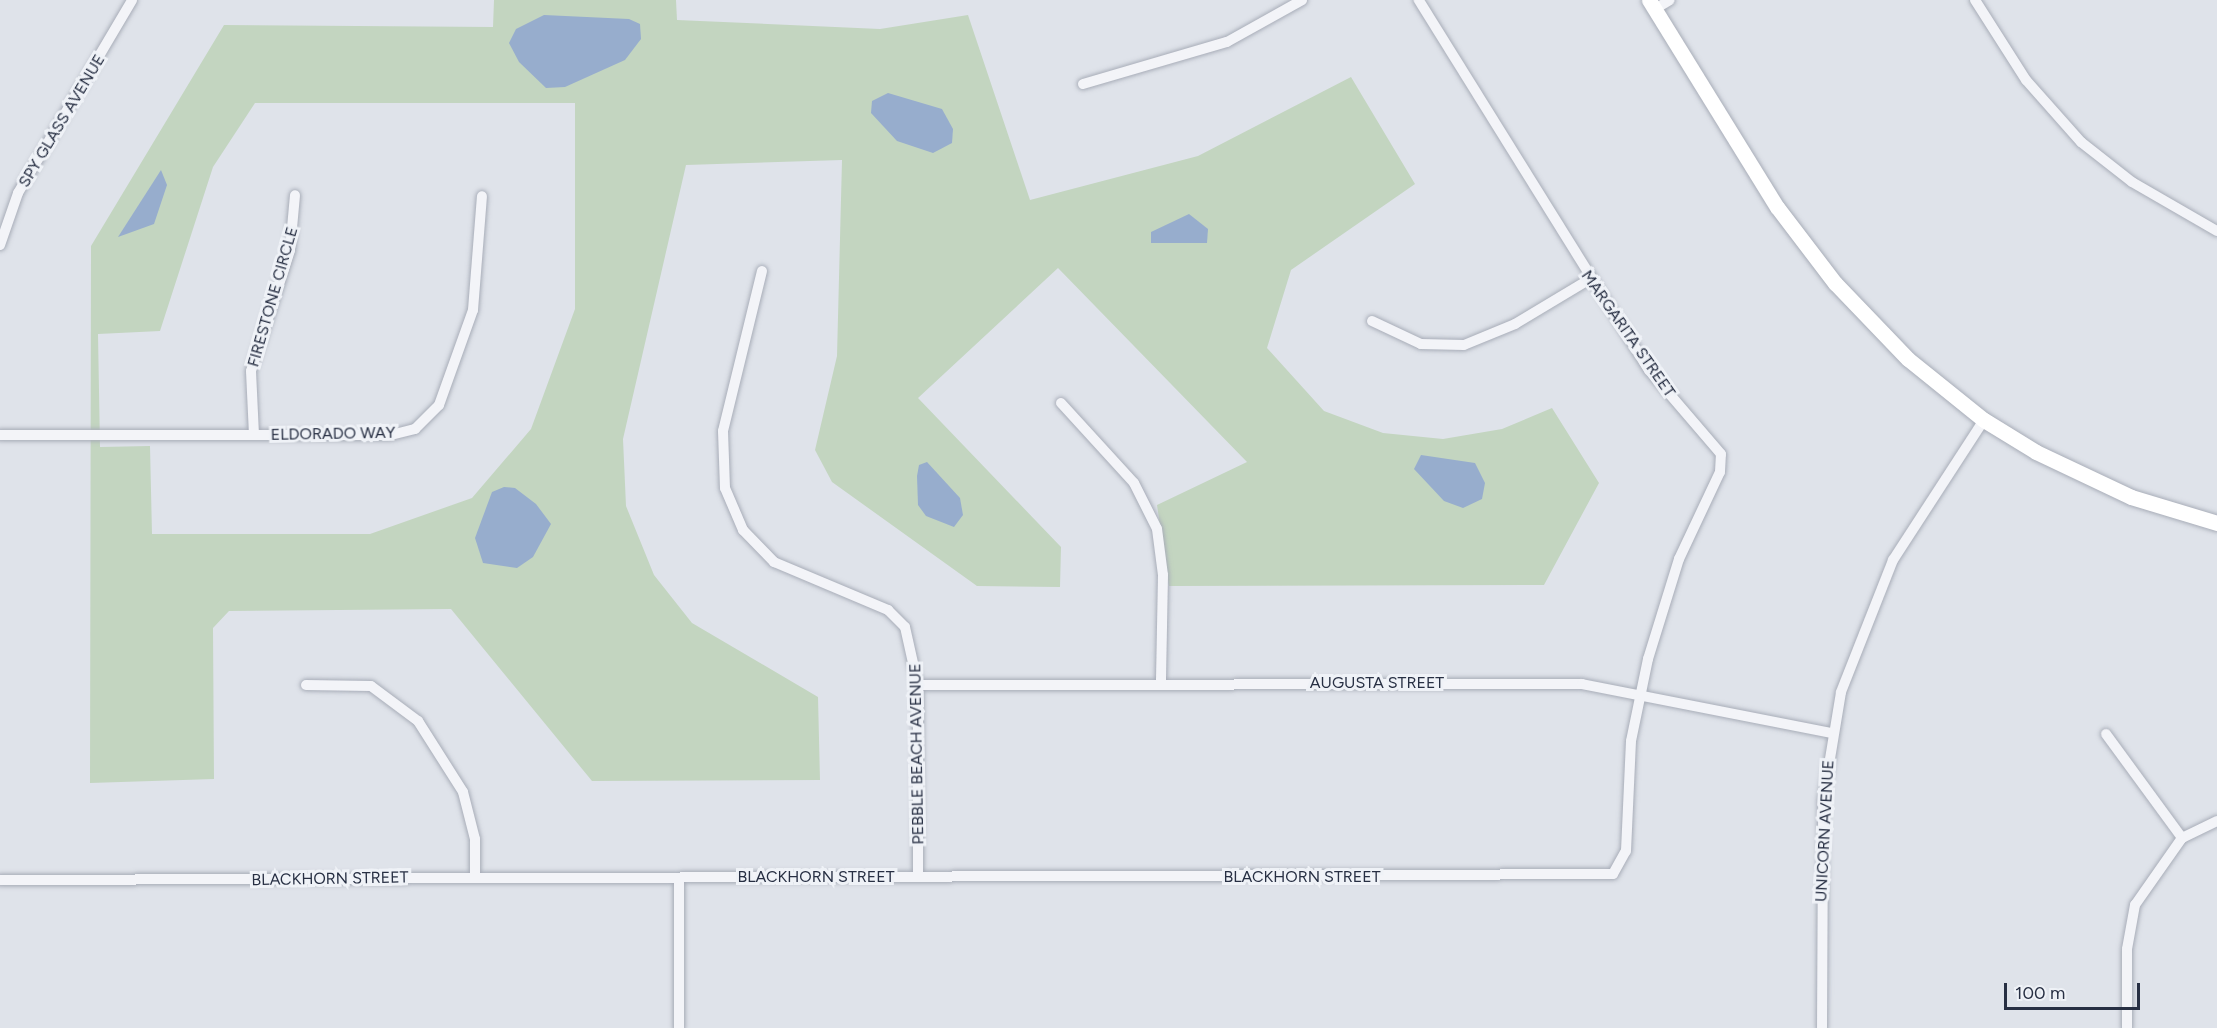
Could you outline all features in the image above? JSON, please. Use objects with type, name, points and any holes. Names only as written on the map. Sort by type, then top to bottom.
[{"type":"street","name":"SPY GLASS AVENUE","points":[[0,245],[18,193],[132,0]]},
{"type":"street","points":[[1083,84],[1227,42],[1302,0]]},
{"type":"street","name":"MARGARITA STREET","points":[[1419,0],[1590,279],[1649,370],[1721,454],[1720,472],[1663,601],[1641,692],[1629,762],[1625,860]]},
{"type":"street","points":[[1670,0],[1652,5],[1777,207],[1834,283],[1908,359],[1984,420],[2082,476],[2217,523]]},
{"type":"street","points":[[1975,0],[2026,80],[2081,142],[2132,182],[2217,231]]},
{"type":"street","name":"FIRESTONE CIRCLE","points":[[254,435],[251,371],[290,250],[295,195]]},
{"type":"street","name":"ELDORADO WAY","points":[[0,435],[391,435],[426,421],[448,384],[473,310],[482,196]]},
{"type":"street","name":"PEBBLE BEACH AVENUE","points":[[762,271],[723,430],[721,459],[731,506],[743,530],[774,562],[898,617],[913,643],[918,685],[918,877]]},
{"type":"street","points":[[1372,321],[1421,344],[1464,345],[1515,324],[1590,279]]},
{"type":"street","points":[[1061,403],[1134,483],[1157,529],[1163,575],[1161,684]]},
{"type":"street","name":"UNICORN AVENUE","points":[[1822,1028],[1823,812],[1832,733],[1873,600],[1984,420]]},
{"type":"street","name":"AUGUSTA STREET","points":[[918,685],[1524,683],[1641,692],[1832,733]]},
{"type":"street","points":[[306,685],[370,686],[418,721],[463,792],[475,839],[475,878]]},
{"type":"street","points":[[2106,734],[2182,838]]},
{"type":"street","points":[[2127,1028],[2127,950],[2135,905],[2182,838],[2217,821]]},
{"type":"street","name":"BLACKHORN STREET","points":[[0,880],[1604,877],[1625,860]]},
{"type":"street","points":[[679,878],[679,1028]]},
{"type":"green space","points":[[494,0],[676,0],[677,20],[880,29],[968,15],[1030,200],[1198,156],[1351,77],[1415,184],[1291,270],[1267,348],[1324,411],[1383,433],[1443,439],[1502,429],[1552,408],[1599,483],[1544,585],[1169,586],[1157,505],[1247,462],[1058,268],[918,398],[1061,547],[1060,587],[977,586],[832,482],[815,450],[837,356],[842,160],[686,165],[623,439],[626,506],[654,575],[692,623],[818,697],[820,780],[592,781],[451,609],[229,611],[213,628],[214,779],[90,783],[91,246],[224,25],[493,27]],"holes":[[[255,103],[575,103],[575,309],[531,429],[472,498],[370,534],[152,534],[150,446],[100,447],[98,334],[160,331],[213,167]]]},
{"type":"water","points":[[544,15],[629,19],[640,24],[641,39],[625,60],[565,87],[546,88],[519,62],[509,43],[516,29]]},
{"type":"water","points":[[888,93],[942,109],[953,129],[952,143],[933,153],[897,141],[871,113],[872,101]]},
{"type":"water","points":[[161,170],[167,185],[154,224],[118,237]]},
{"type":"water","points":[[1189,214],[1208,229],[1207,243],[1151,243],[1151,232]]},
{"type":"water","points":[[1421,455],[1475,463],[1485,483],[1482,499],[1463,508],[1444,501],[1414,469]]},
{"type":"water","points":[[927,462],[960,498],[963,515],[954,527],[926,516],[918,505],[919,465]]},
{"type":"water","points":[[504,487],[515,488],[536,504],[551,524],[533,557],[517,568],[483,563],[475,538],[492,492]]}]
